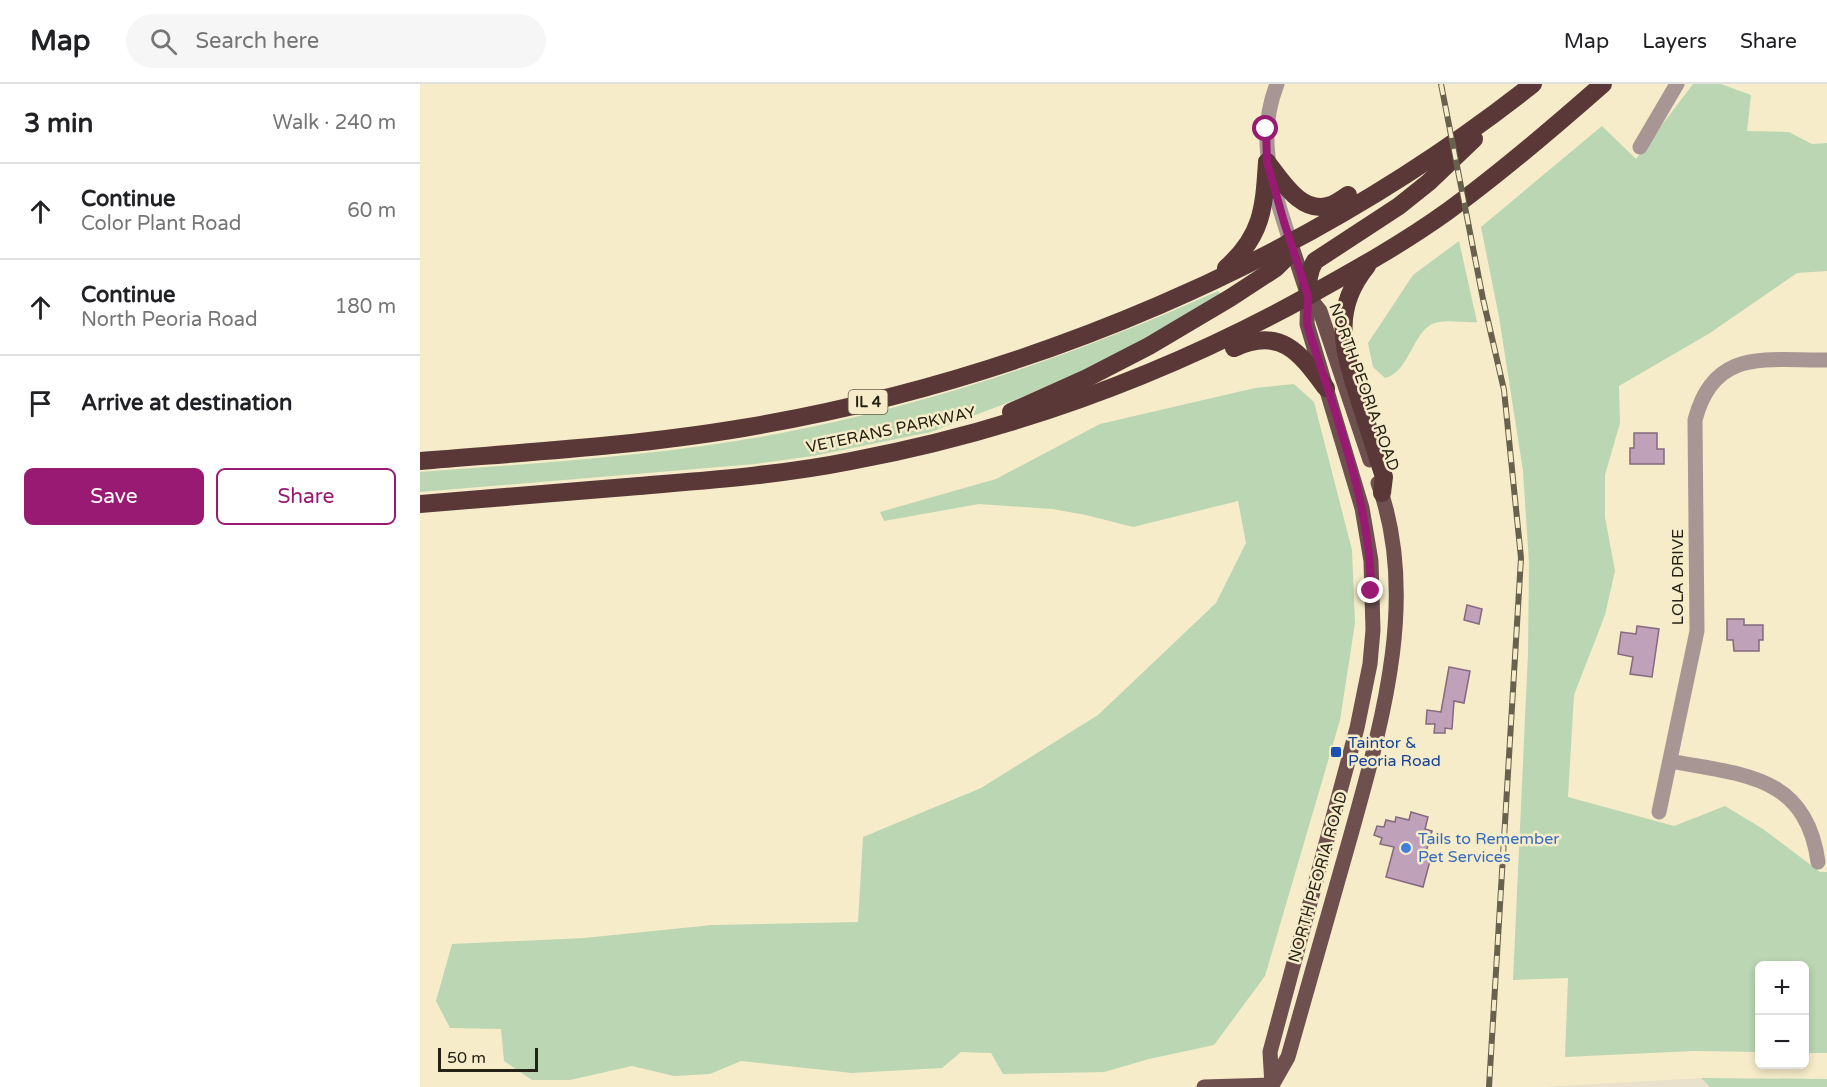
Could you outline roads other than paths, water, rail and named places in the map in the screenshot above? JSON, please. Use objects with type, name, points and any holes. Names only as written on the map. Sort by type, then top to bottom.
[{"type":"highway","name":"NORTH PEORIA ROAD","points":[[1308,296],[1372,260],[1448,211],[1526,150],[1603,84]]},
{"type":"highway","points":[[970,434],[1087,378],[1182,327],[1276,268],[1285,259],[1290,241],[1412,170],[1529,87]]},
{"type":"highway","points":[[1308,296],[1310,268],[1315,261],[1399,206],[1429,182],[1529,87]]},
{"type":"highway","points":[[1267,162],[1292,194],[1311,205],[1322,207],[1330,206],[1392,170],[1412,170]]},
{"type":"highway","points":[[1209,283],[1242,254],[1256,229],[1264,199],[1267,162]]},
{"type":"highway","name":"VETERANS PARKWAY","points":[[420,461],[612,445],[694,435],[744,428],[906,393],[1058,346],[1137,315],[1209,283],[1290,241]]},
{"type":"highway","points":[[1372,260],[1357,279],[1350,294],[1343,316],[1342,340],[1384,477],[1382,493]]},
{"type":"highway","name":"VETERANS PARKWAY","points":[[420,504],[709,480],[807,468],[850,462],[970,434],[1118,386],[1238,333],[1308,296]]},
{"type":"highway","points":[[1054,408],[1115,399],[1253,339],[1269,339],[1295,351],[1326,388]]},
{"type":"main road","name":"NORTH PEORIA ROAD","points":[[1271,1086],[1270,1052],[1358,728],[1370,664],[1373,630],[1371,561],[1362,508],[1307,324],[1308,296],[1290,241]]},
{"type":"main road","name":"NORTH PEORIA ROAD","points":[[1271,1086],[1288,1057],[1364,785],[1386,694],[1394,630],[1395,562],[1389,518],[1320,311],[1308,296]]},
{"type":"main road","points":[[1204,1087],[1271,1086]]},
{"type":"street","points":[[1277,84],[1268,114],[1267,162],[1290,241]]},
{"type":"street","points":[[1640,147],[1677,84]]},
{"type":"street","name":"LOLA DRIVE","points":[[1659,812],[1697,631],[1695,420],[1700,400],[1715,378],[1733,366],[1747,362],[1827,360]]},
{"type":"street","points":[[1670,761],[1750,777],[1768,783],[1782,792],[1795,803],[1811,827],[1818,862]]},
{"type":"railway","points":[[1441,84],[1483,299],[1504,390],[1521,558],[1489,1087]]},
{"type":"place","name":"Taintor & Peoria Road","points":[[1336,752]]},
{"type":"place","name":"Tails to Remember Pet Services","points":[[1406,848]]}]
